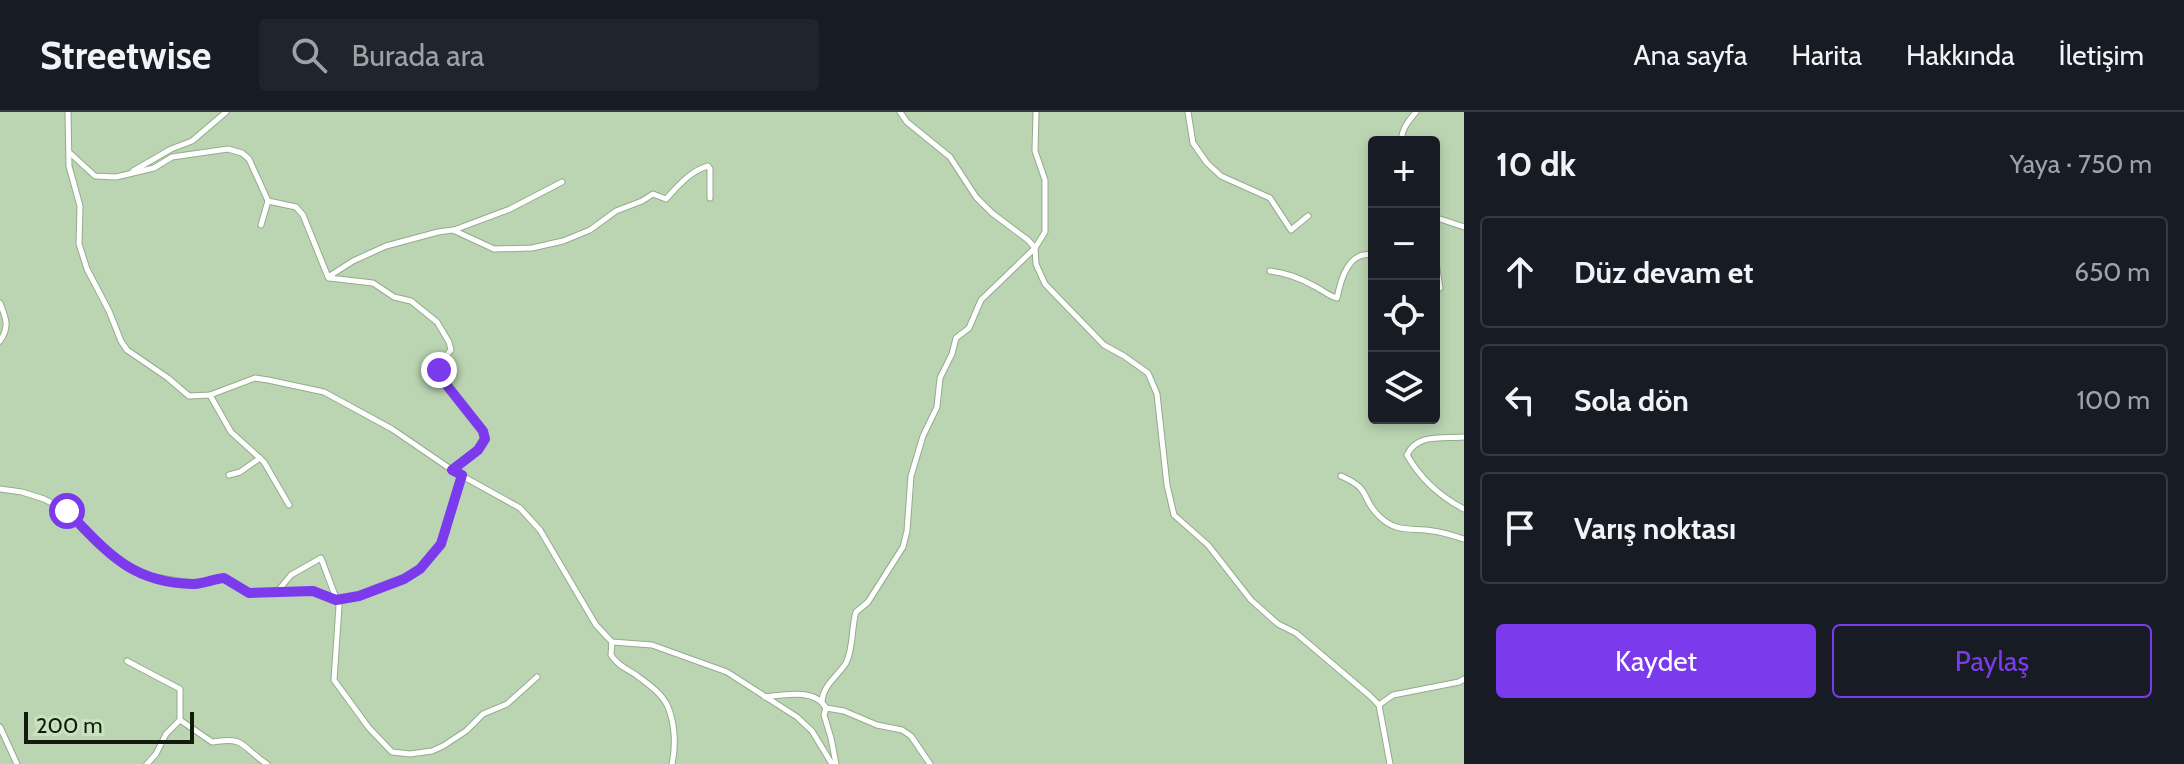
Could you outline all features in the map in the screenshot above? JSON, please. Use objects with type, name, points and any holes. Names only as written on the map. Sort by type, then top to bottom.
[{"type":"street","points":[[68,112],[69,166],[80,206],[79,244],[87,269],[127,350],[189,396],[210,395],[255,378],[324,392],[392,429],[452,470],[520,508],[540,530],[596,625],[612,642],[652,645],[727,672],[797,717],[812,731],[834,764]]},
{"type":"street","points":[[132,174],[171,149],[192,141],[226,112]]},
{"type":"street","points":[[900,112],[907,122],[950,157],[976,197],[1035,248],[1036,264],[1045,284],[1104,345],[1148,373],[1157,394],[1167,485],[1174,515],[1208,545],[1251,600],[1278,624],[1296,633],[1379,705],[1390,764]]},
{"type":"street","points":[[822,701],[829,684],[846,661],[854,615],[868,602],[903,547],[911,476],[923,436],[937,407],[940,378],[956,338],[969,328],[981,300],[1035,248],[1045,232],[1045,180],[1035,151],[1036,112]]},
{"type":"street","points":[[1188,112],[1193,143],[1221,176],[1270,198],[1291,230],[1308,216]]},
{"type":"street","points":[[1401,136],[1416,112]]},
{"type":"street","points":[[70,154],[95,176],[116,177],[154,168],[172,157],[228,149],[242,153],[249,159],[268,201],[261,225]]},
{"type":"street","points":[[453,230],[494,249],[532,248],[563,241],[590,230],[616,211],[653,194],[666,199],[691,174],[708,166],[710,198]]},
{"type":"street","points":[[328,277],[386,246],[453,230],[510,209],[562,182]]},
{"type":"street","points":[[268,201],[296,207],[303,215],[328,277]]},
{"type":"street","points":[[1440,219],[1464,227]]},
{"type":"street","points":[[1270,271],[1288,273],[1337,298],[1344,272],[1359,256],[1368,255]]},
{"type":"street","points":[[328,277],[373,283],[394,297],[411,301],[437,322],[451,350],[439,370],[441,378],[483,431],[485,439],[478,450],[452,470]]},
{"type":"street","points":[[0,303],[7,322],[6,332],[0,341]]},
{"type":"street","points":[[210,395],[231,432],[260,458],[289,505]]},
{"type":"street","points":[[1464,437],[1425,438],[1412,446],[1407,455],[1414,467],[1444,498],[1464,509]]},
{"type":"street","points":[[229,475],[240,472],[260,458]]},
{"type":"street","points":[[0,489],[44,499],[67,511],[110,555],[143,575],[196,584],[224,578],[249,593],[313,591],[336,600],[370,592],[420,569],[441,544],[462,475]]},
{"type":"street","points":[[1341,476],[1362,488],[1377,515],[1393,527],[1409,531],[1431,530],[1464,539]]},
{"type":"street","points":[[276,593],[291,575],[321,558],[339,606],[334,680],[385,748],[392,752],[410,754],[443,746],[466,731],[483,714],[507,704],[537,677]]},
{"type":"street","points":[[612,642],[611,655],[616,662],[648,684],[668,705],[675,746],[672,764]]},
{"type":"street","points":[[127,661],[180,689],[180,720],[166,734],[147,764]]},
{"type":"street","points":[[1379,705],[1393,695],[1464,679]]},
{"type":"street","points":[[765,697],[810,695],[822,701],[826,708],[824,715],[834,764]]},
{"type":"street","points":[[826,708],[835,708],[877,725],[902,730],[911,736],[930,764]]},
{"type":"street","points":[[180,720],[212,742],[239,740],[267,764]]},
{"type":"street","points":[[0,727],[17,764]]},
{"type":"route","points":[[67,511],[110,555],[129,569],[171,581],[196,584],[224,578],[249,593],[313,591],[336,600],[359,596],[404,579],[420,569],[441,544],[462,475],[452,470],[478,450],[485,439],[483,431],[441,378],[439,370]]}]
